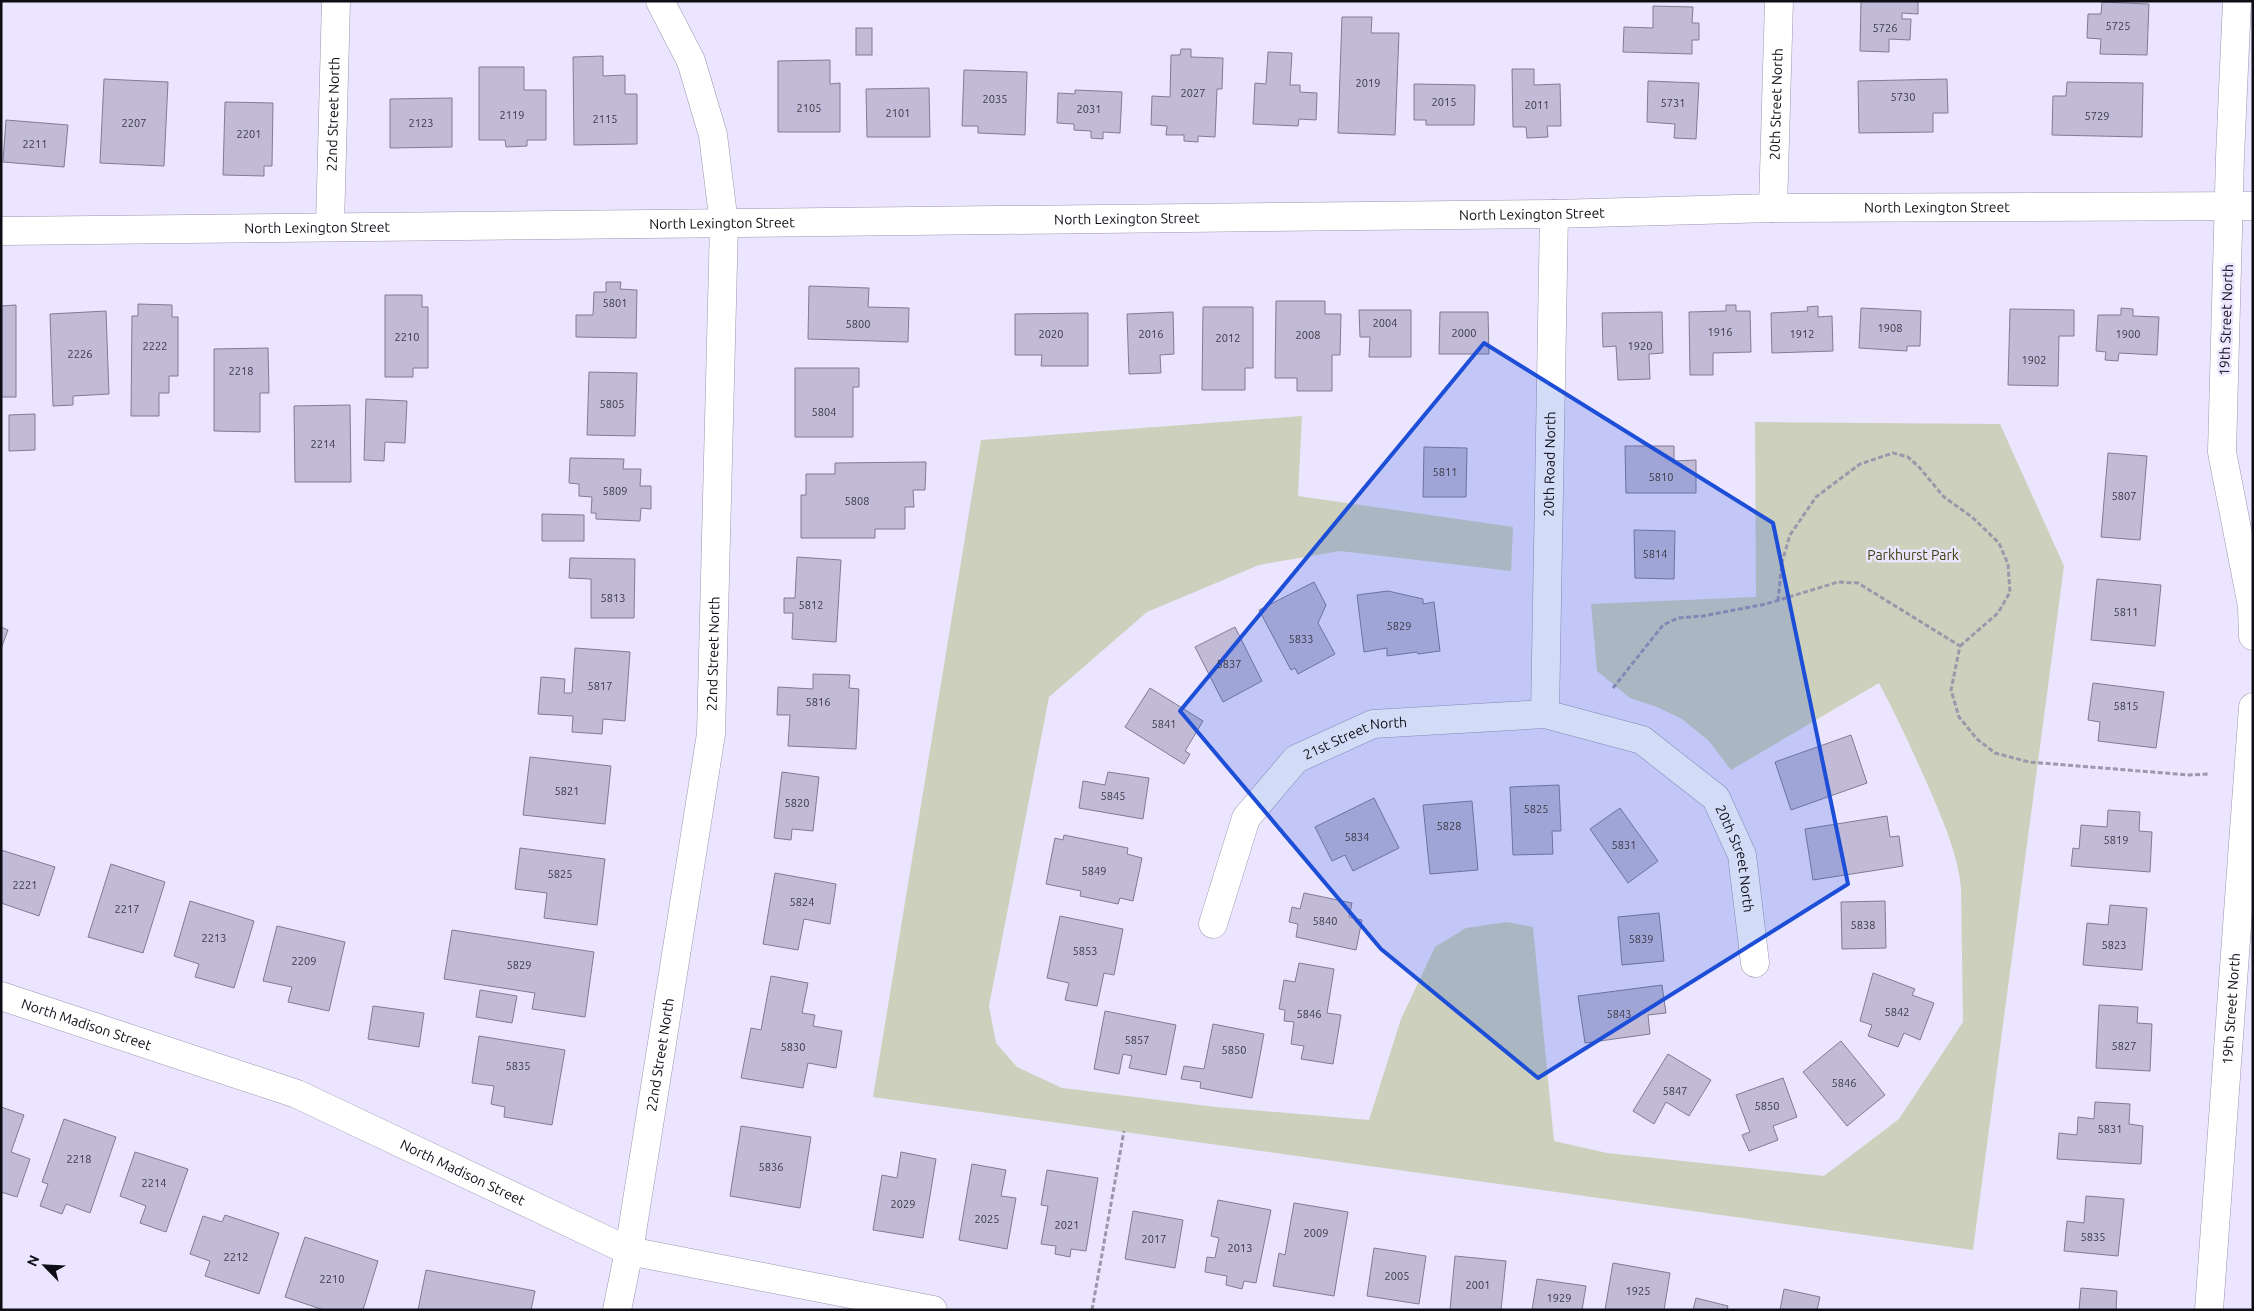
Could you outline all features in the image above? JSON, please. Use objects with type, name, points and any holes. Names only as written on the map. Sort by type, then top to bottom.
[{"type":"street","name":"22nd Street North","points":[[330,226],[336,1]]},
{"type":"street","name":"22nd Street North","points":[[618,1310],[711,734],[724,224],[713,135],[691,61],[660,1]]},
{"type":"street","name":"20th Street North","points":[[1773,208],[1779,1]]},
{"type":"street","name":"19th Street North","points":[[2237,1],[2241,206],[2222,452],[2252,606],[2253,636]]},
{"type":"street","name":"North Lexington Street","points":[[1,231],[1554,214],[1773,208],[2241,206]]},
{"type":"street","name":"20th Road North","points":[[1546,714],[1554,214]]},
{"type":"street","name":"19th Street North","points":[[2209,1310],[2253,707]]},
{"type":"street","name":"20th Street North","points":[[1546,714],[1642,740],[1716,798],[1742,855],[1755,963]]},
{"type":"street","name":"21st Street North","points":[[1213,924],[1246,818],[1296,759],[1373,724],[1546,714]]},
{"type":"street","name":"North Madison Street","points":[[1,996],[297,1094],[629,1251],[933,1310]]},
{"type":"path","points":[[1778,601],[1782,562],[1790,535],[1816,497],[1860,464],[1893,453],[1908,457],[1920,467],[1944,497],[1972,517],[1999,543],[2008,564],[2010,592],[1998,613],[1960,646],[1952,690],[1959,718],[1977,739],[1995,753],[2029,762],[2189,775],[2208,774]]},
{"type":"path","points":[[1613,688],[1663,625],[1678,618],[1735,610],[1778,601],[1838,582],[1858,583],[1960,646]]},
{"type":"path","points":[[1092,1310],[1124,1131]]},
{"type":"highlighted area","points":[[1484,343],[1773,523],[1848,884],[1538,1078],[1381,949],[1180,711]]},
{"type":"green space","name":"Parkhurst Park","points":[[1302,416],[1298,496],[1513,527],[1511,571],[1340,551],[1259,565],[1147,612],[1049,697],[989,1006],[996,1043],[1017,1067],[1062,1088],[1216,1107],[1369,1120],[1401,1019],[1435,947],[1466,928],[1507,922],[1533,927],[1554,1141],[1607,1153],[1824,1176],[1899,1119],[1963,1022],[1961,888],[1954,853],[1938,808],[1879,683],[1731,770],[1709,741],[1682,719],[1657,707],[1630,698],[1597,671],[1591,604],[1756,597],[1755,422],[2000,424],[2064,566],[1973,1250],[873,1097],[981,440]]},
{"type":"building","points":[[1861,1],[1918,1],[1918,14],[1902,13],[1902,19],[1911,19],[1910,40],[1889,39],[1889,52],[1860,51]]},
{"type":"building","points":[[2102,2],[2149,4],[2147,55],[2100,54],[2101,39],[2087,38],[2088,14],[2101,14]]},
{"type":"building","points":[[1653,6],[1693,7],[1692,23],[1699,23],[1699,40],[1692,40],[1692,54],[1623,52],[1624,27],[1653,28]]},
{"type":"building","points":[[1342,17],[1372,17],[1371,33],[1399,33],[1395,135],[1338,133]]},
{"type":"building","points":[[856,28],[872,28],[872,55],[856,55]]},
{"type":"building","points":[[1181,49],[1191,49],[1191,57],[1223,58],[1222,89],[1217,89],[1215,137],[1198,136],[1198,142],[1184,141],[1184,135],[1166,135],[1167,126],[1151,125],[1152,96],[1170,97],[1171,55],[1180,55]]},
{"type":"building","points":[[1268,52],[1292,53],[1290,85],[1300,85],[1300,92],[1317,93],[1316,120],[1299,119],[1298,126],[1253,124],[1255,83],[1266,84]]},
{"type":"building","points":[[603,56],[603,76],[625,75],[625,94],[637,94],[637,144],[574,145],[573,57]]},
{"type":"building","points":[[830,60],[830,84],[840,83],[840,132],[778,132],[778,61]]},
{"type":"building","points":[[479,67],[524,67],[524,90],[546,90],[546,140],[527,140],[527,146],[506,147],[505,140],[479,140]]},
{"type":"building","points":[[1512,69],[1534,69],[1534,85],[1560,84],[1561,126],[1547,126],[1548,137],[1527,138],[1526,127],[1513,127]]},
{"type":"building","points":[[964,70],[1027,72],[1025,135],[978,133],[978,126],[962,126]]},
{"type":"building","points":[[104,79],[168,82],[164,166],[100,163]]},
{"type":"building","points":[[1947,79],[1948,113],[1933,113],[1933,132],[1859,133],[1858,81]]},
{"type":"building","points":[[1648,81],[1699,83],[1696,139],[1674,138],[1675,124],[1647,122]]},
{"type":"building","points":[[2067,82],[2143,83],[2142,137],[2052,135],[2053,96],[2066,96]]},
{"type":"building","points":[[1414,84],[1475,85],[1474,125],[1426,125],[1426,120],[1414,120]]},
{"type":"building","points":[[929,88],[930,137],[867,137],[866,89]]},
{"type":"building","points":[[1075,90],[1122,92],[1120,133],[1103,132],[1103,139],[1091,138],[1091,131],[1074,130],[1074,124],[1057,123],[1058,93],[1075,94]]},
{"type":"building","points":[[452,98],[452,147],[390,148],[390,99]]},
{"type":"building","points":[[225,102],[273,103],[272,166],[264,166],[264,176],[223,175]]},
{"type":"building","points":[[6,120],[68,125],[64,167],[3,162]]},
{"type":"building","points":[[606,282],[621,282],[620,289],[637,290],[636,338],[576,337],[576,315],[593,315],[594,292],[606,292]]},
{"type":"building","points":[[809,286],[869,288],[868,307],[909,308],[908,342],[808,339]]},
{"type":"building","points":[[385,295],[422,295],[422,307],[428,307],[428,368],[413,368],[413,377],[385,377]]},
{"type":"building","points":[[1276,301],[1325,301],[1325,314],[1341,314],[1340,355],[1332,355],[1332,391],[1297,391],[1297,378],[1275,378]]},
{"type":"building","points":[[138,304],[172,305],[172,317],[178,317],[178,376],[169,376],[169,393],[159,393],[159,416],[131,416],[132,316],[138,316]]},
{"type":"building","points":[[16,305],[16,397],[1,397],[1,306]]},
{"type":"building","points":[[1726,305],[1736,305],[1736,311],[1750,311],[1751,352],[1713,353],[1713,375],[1690,375],[1689,312],[1726,311]]},
{"type":"building","points":[[1818,306],[1818,317],[1832,316],[1833,351],[1772,353],[1771,313],[1808,311],[1807,307]]},
{"type":"building","points":[[1203,307],[1253,307],[1253,368],[1245,368],[1245,390],[1202,390]]},
{"type":"building","points":[[1861,308],[1921,311],[1920,346],[1907,346],[1907,351],[1859,348]]},
{"type":"building","points":[[2121,308],[2133,309],[2133,316],[2159,317],[2157,355],[2119,353],[2118,361],[2105,360],[2106,352],[2096,351],[2098,315],[2121,315]]},
{"type":"building","points":[[2010,309],[2074,310],[2074,336],[2059,336],[2058,386],[2008,385]]},
{"type":"building","points":[[1359,310],[1411,310],[1411,357],[1369,357],[1370,337],[1360,337]]},
{"type":"building","points":[[106,311],[109,394],[73,396],[73,405],[53,406],[50,314]]},
{"type":"building","points":[[1173,312],[1174,354],[1160,355],[1161,373],[1129,374],[1127,314]]},
{"type":"building","points":[[1440,312],[1488,312],[1489,354],[1439,354]]},
{"type":"building","points":[[1662,312],[1663,353],[1649,354],[1650,379],[1618,380],[1616,346],[1603,347],[1602,313]]},
{"type":"building","points":[[1088,313],[1088,366],[1041,366],[1042,355],[1015,355],[1015,314]]},
{"type":"building","points":[[268,348],[269,393],[260,393],[260,432],[214,431],[214,349]]},
{"type":"building","points":[[795,368],[859,368],[859,387],[853,387],[853,437],[795,437]]},
{"type":"building","points":[[589,372],[637,373],[635,436],[587,435]]},
{"type":"building","points":[[366,399],[407,401],[405,443],[385,442],[384,461],[364,460]]},
{"type":"building","points":[[350,405],[351,482],[295,482],[294,406]]},
{"type":"building","points":[[35,414],[35,450],[9,451],[9,415]]},
{"type":"building","points":[[1625,446],[1674,446],[1674,461],[1696,460],[1696,493],[1626,493]]},
{"type":"building","points":[[1424,447],[1467,448],[1466,497],[1423,497]]},
{"type":"building","points":[[2108,453],[2147,456],[2140,540],[2101,537]]},
{"type":"building","points":[[570,458],[624,459],[623,469],[641,469],[640,486],[651,486],[651,509],[641,508],[640,521],[596,519],[596,513],[591,513],[592,497],[579,496],[579,484],[569,483]]},
{"type":"building","points":[[926,462],[925,490],[913,490],[914,507],[905,507],[905,529],[875,529],[875,538],[801,538],[801,495],[806,495],[806,474],[835,474],[835,463]]},
{"type":"building","points":[[542,514],[584,515],[584,541],[542,541]]},
{"type":"building","points":[[1634,530],[1675,531],[1674,579],[1635,578]]},
{"type":"building","points":[[797,557],[841,560],[836,642],[792,639],[793,613],[784,613],[784,598],[795,598]]},
{"type":"building","points":[[570,558],[635,559],[634,618],[591,618],[591,579],[569,578]]},
{"type":"building","points":[[2097,579],[2161,585],[2155,646],[2091,640]]},
{"type":"building","points":[[1314,582],[1326,605],[1318,623],[1335,654],[1298,674],[1295,668],[1291,670],[1259,610]]},
{"type":"building","points":[[1388,591],[1423,599],[1423,604],[1434,602],[1440,651],[1387,656],[1387,648],[1364,652],[1357,595]]},
{"type":"building","points":[[1,627],[8,630],[1,649]]},
{"type":"building","points":[[1235,627],[1262,681],[1223,702],[1195,647]]},
{"type":"building","points":[[575,648],[630,652],[625,721],[603,719],[602,734],[572,732],[573,716],[538,714],[541,677],[565,679],[564,693],[572,693]]},
{"type":"building","points":[[813,674],[850,675],[849,688],[859,689],[856,749],[788,746],[790,715],[777,715],[778,687],[813,689]]},
{"type":"building","points":[[2093,683],[2164,692],[2156,748],[2098,741],[2100,722],[2088,720]]},
{"type":"building","points":[[1150,688],[1203,721],[1185,751],[1190,754],[1184,764],[1125,727]]},
{"type":"building","points":[[1851,735],[1867,783],[1791,810],[1775,762]]},
{"type":"building","points":[[530,757],[611,766],[605,824],[523,815]]},
{"type":"building","points":[[782,772],[819,777],[813,831],[792,829],[791,840],[774,838]]},
{"type":"building","points":[[1108,772],[1149,778],[1143,819],[1079,808],[1083,781],[1105,785]]},
{"type":"building","points":[[1559,785],[1561,831],[1552,831],[1553,854],[1513,855],[1510,787]]},
{"type":"building","points":[[1374,798],[1399,848],[1353,871],[1345,855],[1332,861],[1315,827]]},
{"type":"building","points":[[1472,801],[1478,870],[1430,874],[1423,805]]},
{"type":"building","points":[[1620,808],[1658,861],[1628,883],[1590,829]]},
{"type":"building","points":[[2108,810],[2140,812],[2139,831],[2152,832],[2150,872],[2071,866],[2073,848],[2079,849],[2081,825],[2107,827]]},
{"type":"building","points":[[1887,816],[1890,837],[1899,836],[1903,866],[1813,880],[1805,829]]},
{"type":"building","points":[[1064,835],[1128,848],[1127,854],[1142,858],[1133,901],[1120,898],[1118,904],[1080,896],[1081,891],[1046,884],[1055,838],[1063,840]]},
{"type":"building","points":[[520,848],[605,859],[597,925],[544,918],[547,893],[515,889]]},
{"type":"building","points":[[1,850],[55,867],[39,916],[1,903]]},
{"type":"building","points":[[111,864],[165,882],[143,953],[88,937]]},
{"type":"building","points":[[775,873],[836,884],[830,924],[804,919],[798,950],[763,944]]},
{"type":"building","points":[[1304,893],[1352,903],[1349,917],[1362,920],[1356,950],[1296,937],[1298,924],[1289,922],[1292,907],[1300,909]]},
{"type":"building","points":[[190,901],[254,921],[234,988],[195,977],[199,964],[174,956]]},
{"type":"building","points":[[1885,901],[1886,948],[1842,949],[1841,902]]},
{"type":"building","points":[[2110,905],[2147,908],[2142,970],[2083,965],[2087,923],[2108,925]]},
{"type":"building","points":[[1659,913],[1664,961],[1622,965],[1618,917]]},
{"type":"building","points":[[1060,916],[1123,929],[1114,975],[1104,973],[1097,1006],[1065,1000],[1069,983],[1047,978]]},
{"type":"building","points":[[277,926],[345,942],[329,1011],[288,1002],[292,987],[263,981]]},
{"type":"building","points":[[452,930],[594,952],[585,1017],[532,1009],[535,993],[444,979]]},
{"type":"building","points":[[1299,963],[1334,969],[1327,1013],[1341,1015],[1333,1064],[1301,1059],[1304,1046],[1291,1044],[1294,1022],[1284,1021],[1285,1010],[1279,1009],[1284,980],[1295,982]]},
{"type":"building","points":[[1873,973],[1915,989],[1912,995],[1934,1003],[1920,1040],[1904,1033],[1898,1047],[1868,1036],[1872,1025],[1860,1021]]},
{"type":"building","points":[[771,976],[808,983],[802,1013],[815,1015],[813,1026],[842,1031],[836,1068],[808,1063],[803,1088],[741,1078],[751,1028],[761,1030]]},
{"type":"building","points":[[1662,985],[1666,1013],[1648,1015],[1650,1034],[1585,1043],[1578,996]]},
{"type":"building","points":[[480,990],[517,996],[512,1023],[476,1017]]},
{"type":"building","points":[[2099,1005],[2138,1007],[2137,1023],[2152,1024],[2150,1071],[2096,1068]]},
{"type":"building","points":[[373,1006],[424,1013],[419,1047],[368,1039]]},
{"type":"building","points":[[1105,1011],[1176,1025],[1166,1075],[1129,1068],[1132,1056],[1123,1054],[1119,1074],[1094,1069]]},
{"type":"building","points":[[1213,1024],[1264,1034],[1252,1098],[1200,1088],[1201,1082],[1181,1079],[1184,1066],[1204,1069]]},
{"type":"building","points":[[479,1036],[565,1050],[552,1125],[504,1117],[505,1107],[491,1104],[494,1086],[472,1083]]},
{"type":"building","points":[[1841,1041],[1885,1095],[1847,1126],[1803,1072]]},
{"type":"building","points":[[1668,1054],[1711,1080],[1689,1116],[1666,1102],[1654,1124],[1633,1111]]},
{"type":"building","points":[[1783,1078],[1797,1117],[1773,1126],[1778,1140],[1749,1151],[1742,1135],[1750,1132],[1736,1095]]},
{"type":"building","points":[[2095,1102],[2130,1104],[2129,1124],[2143,1126],[2141,1164],[2057,1159],[2059,1133],[2077,1135],[2078,1117],[2094,1119]]},
{"type":"building","points":[[1,1107],[24,1115],[11,1152],[30,1159],[17,1197],[1,1192]]},
{"type":"building","points":[[64,1119],[116,1137],[90,1213],[66,1204],[62,1214],[40,1206],[48,1184],[42,1182]]},
{"type":"building","points":[[741,1126],[811,1137],[800,1208],[730,1196]]},
{"type":"building","points":[[135,1152],[188,1169],[166,1232],[140,1223],[146,1206],[120,1196]]},
{"type":"building","points":[[901,1152],[936,1159],[923,1238],[873,1230],[882,1175],[897,1178]]},
{"type":"building","points":[[972,1164],[1006,1170],[1001,1196],[1016,1198],[1007,1249],[959,1240]]},
{"type":"building","points":[[1047,1170],[1098,1178],[1086,1251],[1071,1249],[1070,1257],[1055,1254],[1056,1246],[1041,1244],[1048,1206],[1041,1205]]},
{"type":"building","points":[[2086,1196],[2124,1199],[2118,1256],[2064,1251],[2067,1221],[2084,1223]]},
{"type":"building","points":[[1218,1200],[1271,1210],[1256,1283],[1244,1281],[1242,1289],[1226,1285],[1227,1276],[1205,1272],[1207,1257],[1215,1258],[1219,1238],[1211,1236]]},
{"type":"building","points":[[1294,1203],[1348,1212],[1334,1296],[1273,1286],[1279,1253],[1285,1255]]},
{"type":"building","points":[[1133,1211],[1183,1220],[1175,1268],[1125,1259]]},
{"type":"building","points":[[225,1215],[279,1233],[259,1294],[205,1276],[210,1261],[190,1254],[203,1216],[222,1222]]},
{"type":"building","points":[[305,1237],[378,1261],[363,1310],[324,1310],[285,1297]]},
{"type":"building","points":[[1374,1248],[1426,1256],[1419,1304],[1367,1296]]},
{"type":"building","points":[[1455,1256],[1506,1261],[1501,1310],[1450,1310]]},
{"type":"building","points":[[1613,1263],[1670,1273],[1664,1310],[1605,1310]]},
{"type":"building","points":[[426,1270],[535,1291],[531,1310],[418,1310]]},
{"type":"building","points":[[1537,1279],[1586,1286],[1582,1310],[1532,1310]]},
{"type":"building","points":[[2081,1288],[2117,1291],[2116,1310],[2079,1310]]},
{"type":"building","points":[[1784,1289],[1820,1297],[1817,1310],[1780,1310]]},
{"type":"building","points":[[1696,1298],[1728,1306],[1727,1310],[1693,1310]]}]
